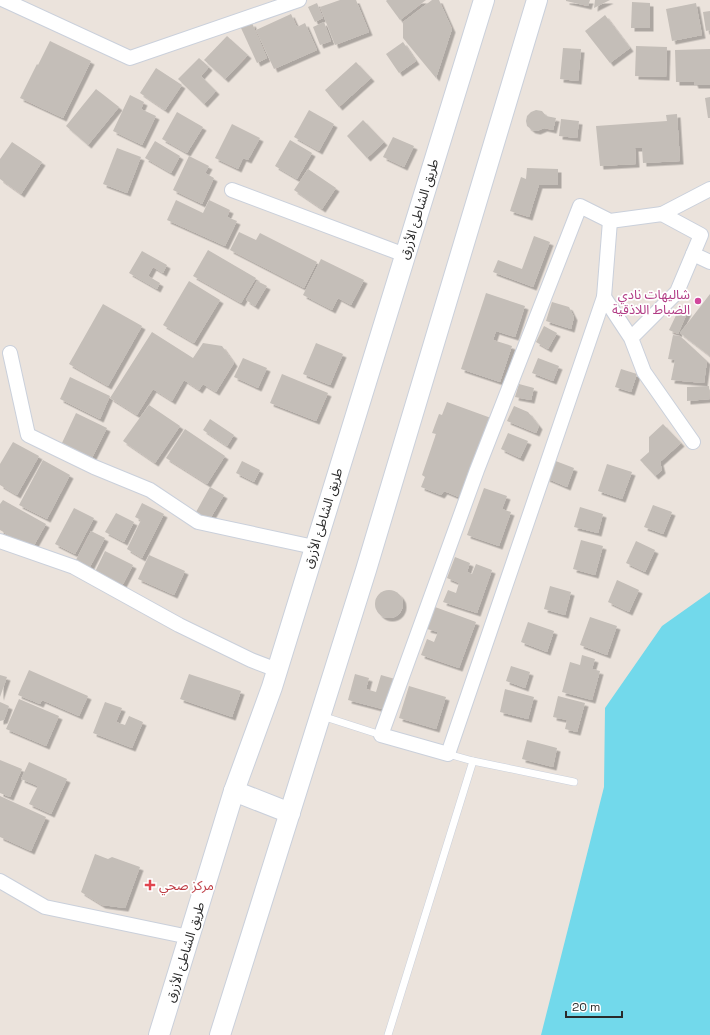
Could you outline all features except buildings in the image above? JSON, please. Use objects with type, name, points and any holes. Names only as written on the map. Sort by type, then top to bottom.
[{"type":"main road","name":"طريق الشاطئ الأزرق","points":[[159,1035],[234,791],[277,670],[484,0]]},
{"type":"main road","points":[[220,1035],[368,562],[537,0]]},
{"type":"main road","points":[[234,791],[290,813]]},
{"type":"street","points":[[4,0],[130,58],[299,0]]},
{"type":"street","points":[[610,221],[604,297],[448,754],[380,735],[477,470],[580,206],[610,221],[662,214],[710,189]]},
{"type":"street","points":[[232,190],[405,255]]},
{"type":"street","points":[[631,338],[677,292],[701,235],[662,214]]},
{"type":"street","points":[[693,254],[710,262]]},
{"type":"street","points":[[604,297],[631,338],[644,372],[692,442]]},
{"type":"street","points":[[10,353],[28,435],[94,467],[150,490],[198,522],[314,547]]},
{"type":"street","points":[[0,541],[74,567],[179,625],[252,660],[277,670]]},
{"type":"street","points":[[0,881],[45,907],[189,937]]},
{"type":"lane","points":[[320,716],[380,735]]},
{"type":"lane","points":[[448,754],[473,761],[574,782]]},
{"type":"lane","points":[[388,1035],[473,761]]},
{"type":"water","points":[[710,592],[710,1035],[541,1035],[604,787],[605,708],[662,626]]},
{"type":"place","name":"شاليهات نادي الضباط اللاذقية","points":[[698,301]]},
{"type":"place","name":"مركز صحي","points":[[150,885]]}]
